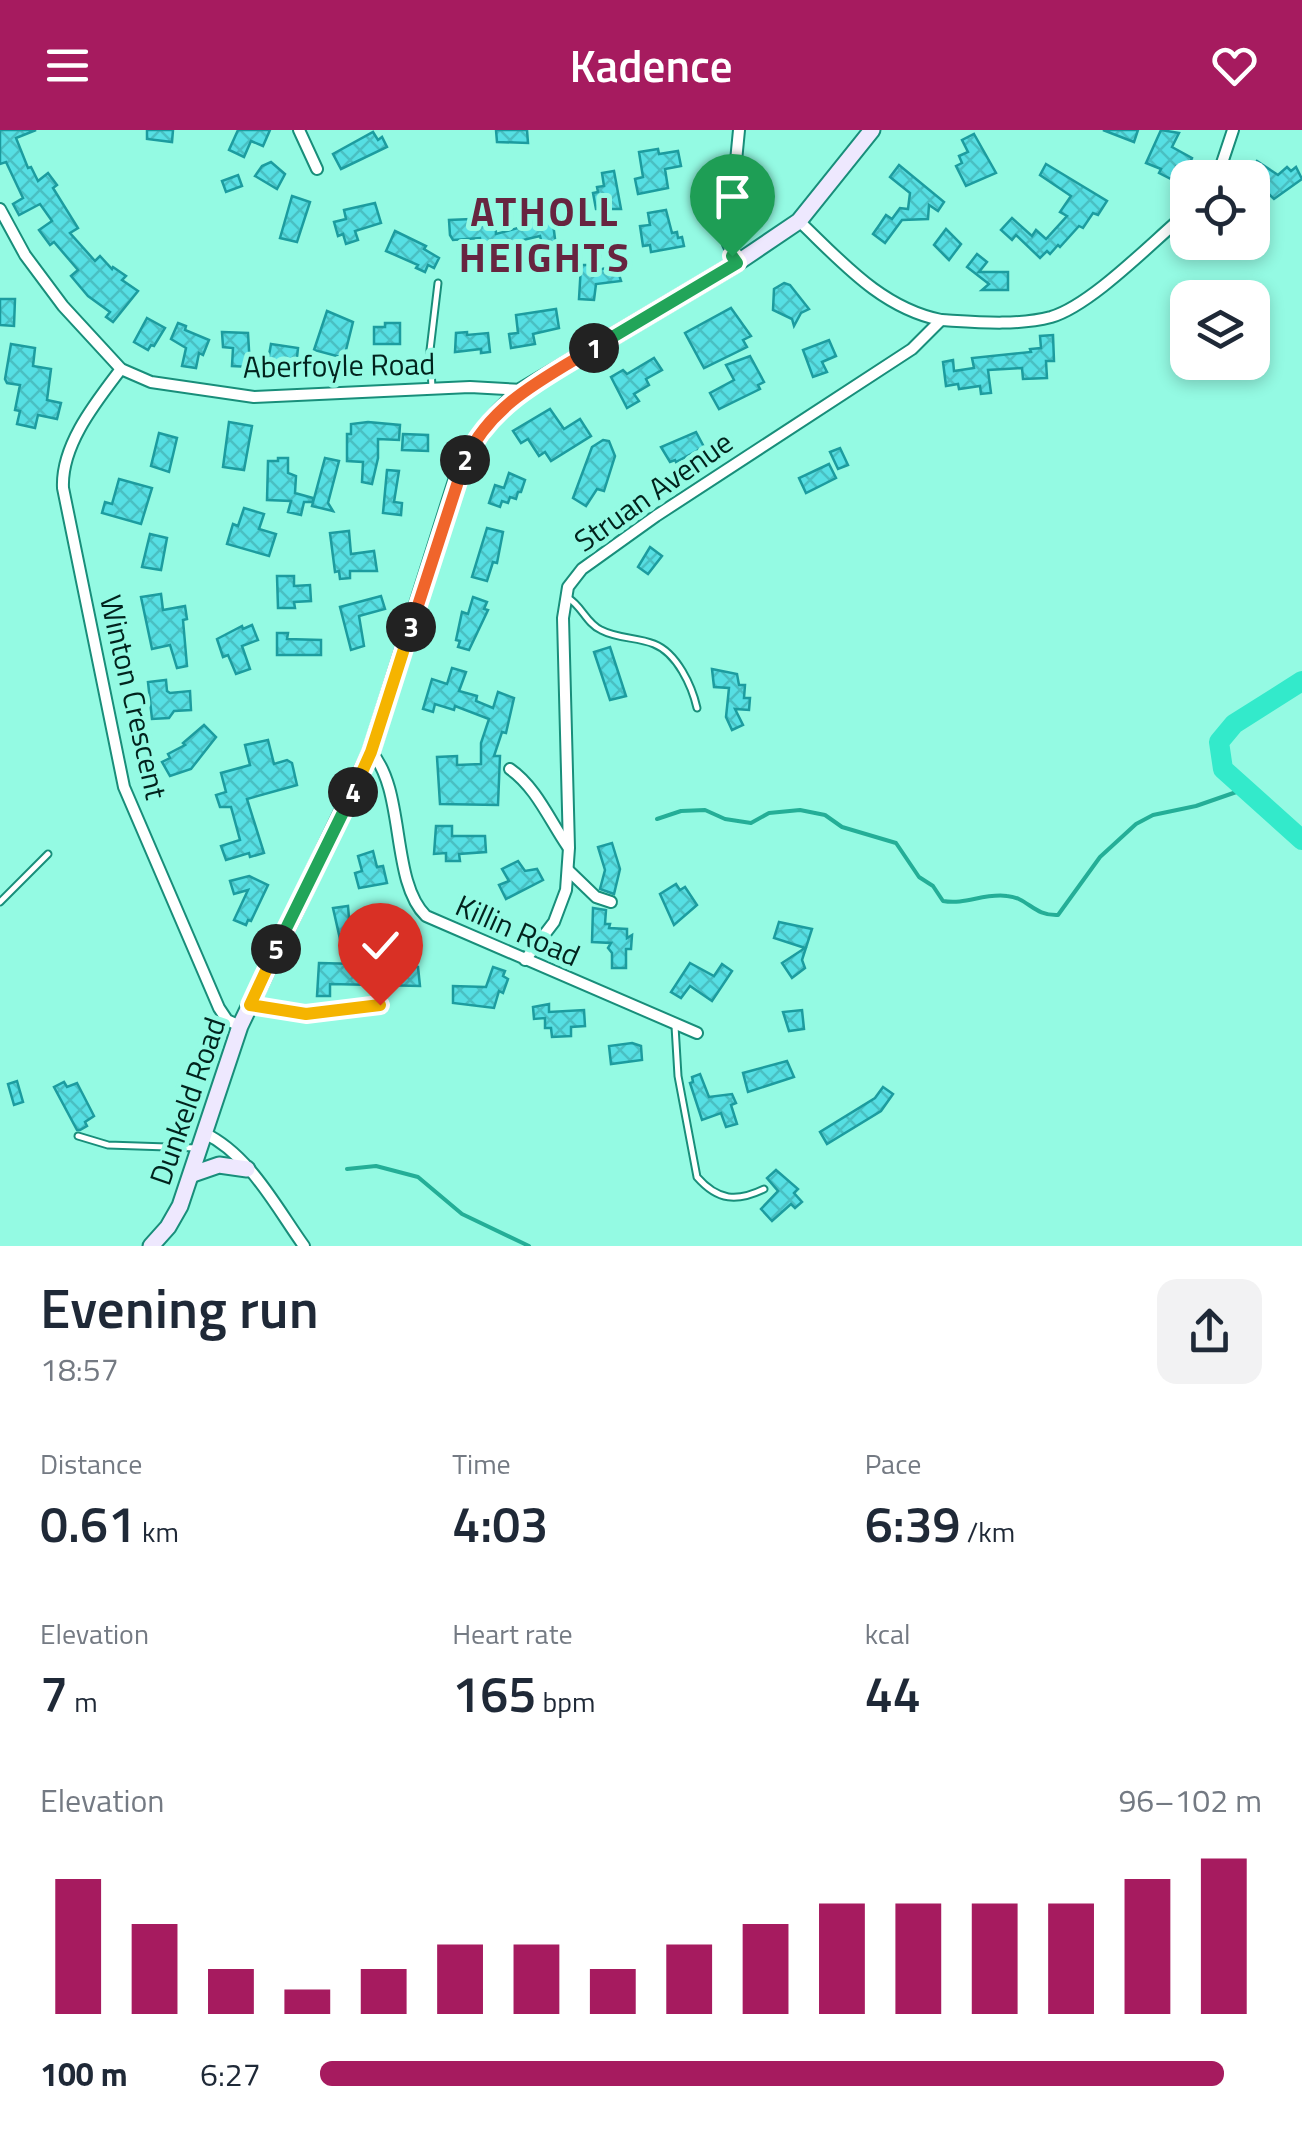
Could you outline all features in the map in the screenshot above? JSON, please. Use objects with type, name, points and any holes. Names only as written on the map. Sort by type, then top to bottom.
[{"type":"main road","name":"Dunkeld Road","points":[[151,1246],[174,1217],[193,1174],[240,1026],[371,752],[458,476],[478,435],[523,390],[737,263],[799,221],[872,130]]},
{"type":"main road","points":[[193,1174],[218,1164],[248,1169]]},
{"type":"street","points":[[298,130],[317,169]]},
{"type":"street","points":[[737,263],[728,244],[740,130]]},
{"type":"street","points":[[1224,160],[1233,130]]},
{"type":"street","points":[[0,209],[48,288],[120,369]]},
{"type":"street","points":[[799,221],[882,296],[909,312],[941,320],[1036,320],[1058,314],[1089,295],[1170,227]]},
{"type":"street","name":"Struan Avenue","points":[[525,960],[560,911],[568,870],[565,596],[575,578],[656,516],[912,349],[941,320]]},
{"type":"street","name":"Aberfoyle Road","points":[[120,369],[151,382],[254,397],[432,388],[523,390]]},
{"type":"street","name":"Winton Crescent","points":[[120,369],[93,408],[66,460],[63,488],[124,786],[219,1008],[227,1020],[240,1026]]},
{"type":"street","name":"Killin Road","points":[[371,752],[382,770],[416,906],[426,916],[697,1033]]},
{"type":"street","points":[[510,768],[528,783],[569,848]]},
{"type":"street","points":[[568,870],[596,898],[611,902]]},
{"type":"street","points":[[202,1141],[226,1145],[304,1246]]},
{"type":"lane","points":[[432,388],[430,350],[438,283]]},
{"type":"lane","points":[[565,596],[598,629],[664,650],[686,678],[697,708]]},
{"type":"lane","points":[[0,902],[48,854]]},
{"type":"lane","points":[[250,1005],[306,1014],[380,1005]]},
{"type":"lane","points":[[675,1026],[678,1076],[698,1177],[705,1185],[736,1200],[764,1188]]},
{"type":"lane","points":[[78,1136],[108,1146],[202,1141]]},
{"type":"building","points":[[0,130],[36,130],[16,138],[28,168],[38,181],[48,173],[57,185],[53,188],[78,228],[70,233],[95,261],[100,256],[138,291],[113,322],[106,317],[110,312],[88,296],[71,276],[78,270],[39,230],[52,221],[40,204],[19,215],[13,204],[23,198],[6,162],[0,164]]},
{"type":"building","points":[[147,130],[173,130],[172,142],[147,139]]},
{"type":"building","points":[[238,130],[270,130],[263,146],[251,141],[244,157],[229,150]]},
{"type":"building","points":[[496,130],[527,130],[528,143],[497,142]]},
{"type":"building","points":[[1103,130],[1138,130],[1134,142]]},
{"type":"building","points":[[1161,130],[1179,133],[1172,147],[1192,158],[1170,160],[1170,178],[1159,173],[1161,169],[1146,163]]},
{"type":"building","points":[[373,132],[378,140],[382,137],[387,147],[341,169],[333,154]]},
{"type":"building","points":[[974,134],[996,173],[966,186],[956,166],[962,163],[959,156],[968,152],[962,140]]},
{"type":"building","points":[[658,149],[659,154],[678,151],[681,166],[665,169],[668,188],[638,194],[635,179],[643,177],[639,152]]},
{"type":"building","points":[[271,162],[285,174],[277,189],[255,176]]},
{"type":"building","points":[[1046,164],[1107,201],[1083,228],[1079,226],[1060,247],[1040,258],[1016,235],[1012,240],[1001,230],[1012,218],[1032,236],[1036,230],[1046,239],[1067,216],[1060,212],[1071,196],[1040,175]]},
{"type":"building","points":[[899,165],[944,202],[938,211],[929,205],[928,219],[902,220],[885,243],[873,234],[886,215],[892,219],[900,208],[908,209],[910,193],[890,177]]},
{"type":"building","points":[[1287,167],[1291,171],[1296,167],[1302,179],[1274,199],[1270,195],[1270,170],[1278,175]]},
{"type":"building","points":[[614,171],[621,209],[596,209],[593,193],[604,186],[602,173]]},
{"type":"building","points":[[238,175],[242,186],[226,192],[222,181]]},
{"type":"building","points":[[292,196],[310,202],[297,242],[280,238]]},
{"type":"building","points":[[375,203],[381,223],[355,231],[358,240],[346,244],[343,234],[338,236],[334,222],[346,219],[344,210]]},
{"type":"building","points":[[666,210],[672,233],[682,237],[684,246],[651,252],[650,245],[643,246],[640,226],[650,225],[648,213]]},
{"type":"building","points":[[541,211],[544,220],[553,223],[556,247],[544,251],[540,236],[493,247],[497,264],[484,267],[480,238],[453,240],[450,235],[449,220],[495,218],[496,234],[529,225],[526,216]]},
{"type":"building","points":[[946,229],[961,244],[949,260],[934,245]]},
{"type":"building","points":[[395,231],[426,246],[424,249],[439,258],[434,268],[428,265],[425,272],[386,251]]},
{"type":"building","points":[[977,254],[987,262],[979,272],[1008,272],[1008,290],[982,290],[989,284],[967,267]]},
{"type":"building","points":[[589,255],[600,256],[599,270],[616,265],[621,281],[596,284],[594,300],[579,299],[581,265],[588,265]]},
{"type":"building","points":[[784,283],[809,309],[801,313],[794,326],[792,319],[773,310],[774,289]]},
{"type":"building","points":[[0,299],[15,299],[14,326],[0,325]]},
{"type":"building","points":[[731,308],[751,336],[743,340],[747,347],[704,368],[685,333]]},
{"type":"building","points":[[556,309],[559,328],[533,334],[535,344],[511,348],[509,334],[518,333],[516,315]]},
{"type":"building","points":[[327,311],[353,322],[344,358],[314,350]]},
{"type":"building","points":[[147,318],[165,328],[148,350],[134,342]]},
{"type":"building","points":[[178,323],[209,340],[203,355],[199,353],[196,368],[182,366],[186,348],[171,339]]},
{"type":"building","points":[[385,323],[400,323],[400,344],[374,344],[374,327],[385,327]]},
{"type":"building","points":[[222,332],[248,333],[250,367],[232,366],[233,348],[223,347]]},
{"type":"building","points":[[456,333],[488,333],[490,352],[455,352]]},
{"type":"building","points":[[1053,335],[1054,361],[1046,361],[1047,378],[1023,379],[1022,368],[988,370],[991,393],[981,394],[980,386],[946,386],[943,362],[953,360],[954,371],[974,368],[972,358],[1031,352],[1030,349],[1041,348],[1040,336]]},
{"type":"building","points":[[829,340],[836,356],[822,362],[827,372],[813,377],[803,350]]},
{"type":"building","points":[[11,344],[35,348],[33,366],[51,369],[47,400],[61,403],[57,419],[38,415],[35,428],[17,424],[20,411],[15,410],[20,385],[5,379]]},
{"type":"building","points":[[271,344],[298,348],[295,376],[275,373],[277,362],[268,361]]},
{"type":"building","points":[[750,356],[764,382],[758,385],[760,389],[719,409],[710,393],[734,380],[726,365]]},
{"type":"building","points":[[654,358],[662,370],[646,379],[649,385],[634,394],[639,401],[627,408],[611,377],[623,370],[627,374]]},
{"type":"building","points":[[550,409],[564,429],[580,419],[591,436],[551,461],[545,452],[539,456],[528,439],[521,443],[513,431]]},
{"type":"building","points":[[229,422],[252,426],[244,470],[223,467]]},
{"type":"building","points":[[351,424],[400,425],[399,440],[378,439],[372,484],[362,482],[363,462],[347,461]]},
{"type":"building","points":[[696,432],[704,447],[670,462],[661,447]]},
{"type":"building","points":[[159,433],[177,438],[169,472],[151,466]]},
{"type":"building","points":[[403,434],[428,435],[428,451],[402,450]]},
{"type":"building","points":[[609,441],[615,456],[604,491],[597,489],[586,506],[573,498],[592,447]]},
{"type":"building","points":[[840,448],[848,465],[838,469],[830,452]]},
{"type":"building","points":[[288,458],[288,473],[296,476],[295,493],[313,498],[313,502],[304,502],[301,515],[288,512],[291,501],[267,500],[268,461]]},
{"type":"building","points":[[325,458],[339,461],[328,503],[333,511],[312,506]]},
{"type":"building","points":[[829,464],[836,478],[806,493],[799,478]]},
{"type":"building","points":[[387,470],[399,471],[394,502],[402,503],[401,515],[383,513]]},
{"type":"building","points":[[509,473],[525,480],[521,492],[516,499],[510,497],[508,503],[502,501],[500,507],[489,503],[495,485],[504,488]]},
{"type":"building","points":[[119,479],[152,488],[141,524],[102,513],[105,502],[112,504]]},
{"type":"building","points":[[244,508],[264,514],[259,529],[276,534],[269,556],[227,544],[233,524],[238,526]]},
{"type":"building","points":[[487,528],[503,532],[497,563],[493,562],[487,581],[472,577]]},
{"type":"building","points":[[349,531],[351,554],[374,551],[377,571],[350,571],[350,578],[340,579],[339,571],[335,572],[330,533]]},
{"type":"building","points":[[150,534],[167,538],[161,570],[142,567]]},
{"type":"building","points":[[650,547],[662,556],[648,574],[638,567]]},
{"type":"building","points":[[277,576],[294,576],[294,586],[310,585],[311,601],[294,602],[295,608],[278,608]]},
{"type":"building","points":[[161,594],[163,610],[185,606],[187,666],[177,668],[170,645],[152,649],[141,597]]},
{"type":"building","points":[[381,596],[385,609],[359,616],[364,646],[351,650],[340,607]]},
{"type":"building","points":[[473,597],[487,602],[484,609],[488,610],[469,650],[458,647],[460,641],[456,640],[462,612],[468,614]]},
{"type":"building","points":[[252,625],[258,640],[242,646],[250,669],[236,674],[228,655],[223,657],[217,639]]},
{"type":"building","points":[[277,633],[288,633],[287,639],[321,640],[321,655],[277,655]]},
{"type":"building","points":[[610,647],[626,696],[610,700],[594,652]]},
{"type":"building","points":[[452,668],[466,672],[459,691],[477,696],[476,701],[493,708],[498,692],[514,698],[506,733],[502,732],[494,756],[500,756],[498,805],[440,804],[437,757],[457,756],[457,765],[481,764],[481,743],[489,719],[455,706],[454,710],[435,704],[433,712],[423,709],[432,679],[447,684]]},
{"type":"building","points":[[712,669],[737,674],[739,685],[745,685],[744,698],[750,698],[749,710],[735,709],[743,725],[732,730],[726,717],[729,688],[714,687]]},
{"type":"building","points":[[166,680],[170,693],[190,691],[191,710],[152,719],[148,682]]},
{"type":"building","points":[[204,725],[216,737],[191,769],[170,776],[162,762]]},
{"type":"building","points":[[268,740],[274,764],[287,760],[292,763],[297,785],[247,799],[264,853],[226,860],[221,846],[240,840],[231,807],[220,807],[216,795],[226,792],[221,773],[250,765],[245,745]]},
{"type":"building","points":[[436,826],[452,826],[452,836],[485,836],[486,852],[459,854],[460,861],[446,861],[446,853],[434,854]]},
{"type":"building","points":[[612,843],[620,869],[614,894],[600,889],[605,870],[598,847]]},
{"type":"building","points":[[373,851],[377,867],[383,866],[387,883],[359,888],[355,873],[362,871],[358,856]]},
{"type":"building","points":[[518,861],[525,871],[537,869],[543,880],[506,899],[499,885],[509,881],[502,869]]},
{"type":"building","points":[[249,876],[268,885],[246,925],[234,920],[248,890],[234,894],[230,881]]},
{"type":"building","points":[[676,884],[680,890],[685,887],[697,905],[674,925],[660,894]]},
{"type":"building","points":[[348,906],[349,918],[364,916],[365,924],[374,922],[376,934],[340,939],[333,908]]},
{"type":"building","points":[[593,908],[606,910],[605,924],[610,924],[609,928],[627,929],[627,938],[632,935],[631,949],[626,949],[626,968],[612,968],[608,948],[611,943],[592,942]]},
{"type":"building","points":[[779,922],[812,929],[802,960],[805,968],[792,978],[782,963],[805,948],[774,938]]},
{"type":"building","points":[[319,963],[404,971],[405,966],[418,967],[420,986],[330,984],[330,996],[317,996]]},
{"type":"building","points":[[690,963],[714,976],[722,964],[732,971],[712,1001],[690,986],[681,998],[671,992]]},
{"type":"building","points":[[493,967],[505,971],[503,976],[508,979],[494,1008],[453,1003],[453,986],[486,987]]},
{"type":"building","points":[[549,1004],[549,1012],[584,1010],[585,1026],[571,1027],[571,1036],[552,1037],[551,1028],[545,1028],[545,1018],[534,1019],[533,1007]]},
{"type":"building","points":[[802,1010],[804,1029],[789,1031],[783,1012]]},
{"type":"building","points":[[609,1046],[641,1046],[642,1060],[611,1064]]},
{"type":"building","points":[[787,1061],[794,1077],[748,1092],[743,1073]]},
{"type":"building","points":[[700,1074],[709,1097],[732,1094],[737,1124],[726,1127],[721,1113],[702,1120],[690,1083],[692,1077]]},
{"type":"building","points":[[17,1081],[23,1102],[14,1105],[8,1084]]},
{"type":"building","points":[[64,1082],[67,1087],[77,1083],[94,1116],[80,1130],[54,1087]]},
{"type":"building","points":[[883,1087],[893,1094],[881,1111],[827,1144],[820,1132],[875,1098]]},
{"type":"building","points":[[776,1170],[798,1189],[794,1193],[802,1202],[795,1208],[791,1204],[772,1221],[761,1209],[778,1191],[767,1178]]},
{"type":"waterway","points":[[1302,681],[1234,724],[1219,742],[1223,769],[1302,840]]},
{"type":"waterway","points":[[657,819],[681,811],[705,810],[725,819],[751,823],[769,813],[800,810],[825,815],[842,827],[896,843],[919,877],[933,886],[943,901],[1007,896],[1043,913],[1058,915],[1100,857],[1136,824],[1153,815],[1196,806],[1245,789]]},
{"type":"waterway","points":[[347,1169],[376,1166],[418,1177],[462,1214],[529,1246]]},
{"type":"district","name":"ATHOLL HEIGHTS","points":[[545,234]]},
{"type":"route","points":[[380,1005],[306,1014],[250,1005],[371,752],[466,458],[488,422],[523,390],[737,263],[732,256]]}]
